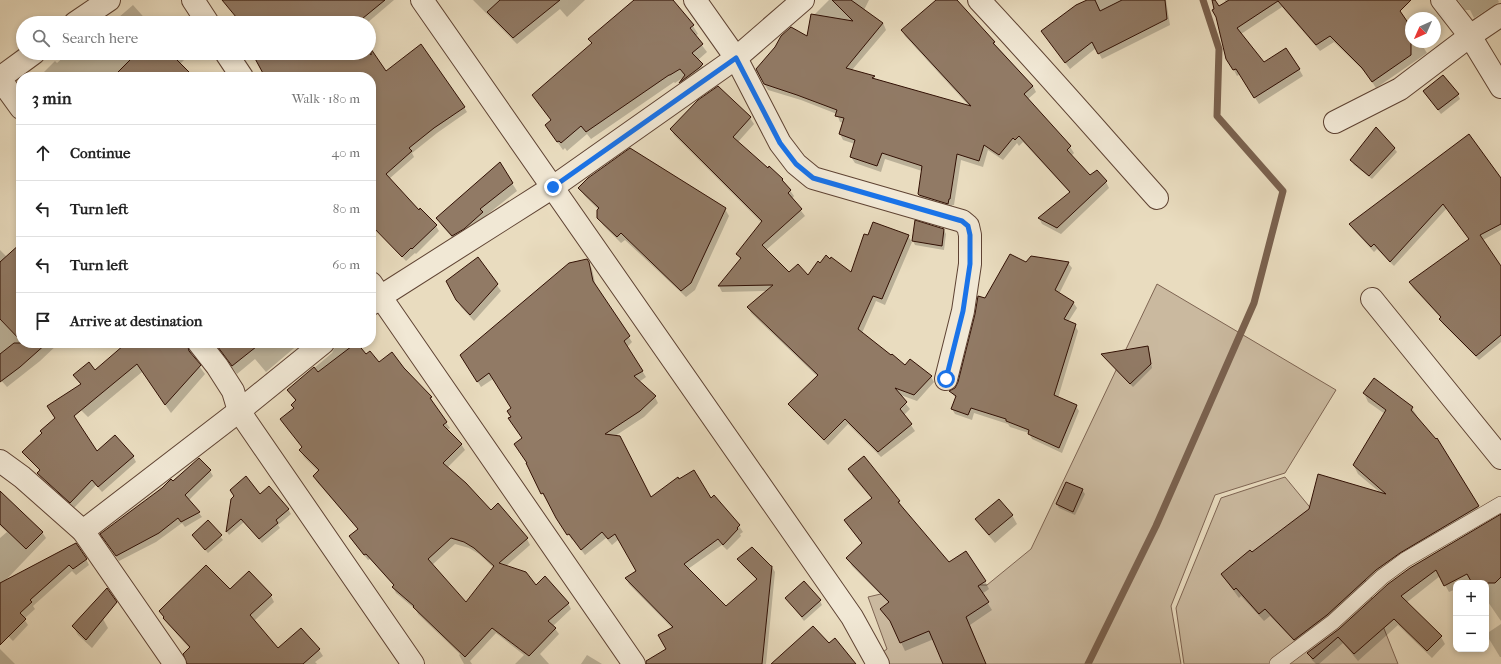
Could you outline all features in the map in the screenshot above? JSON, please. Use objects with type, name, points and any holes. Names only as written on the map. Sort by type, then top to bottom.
[{"type":"street","points":[[85,16],[109,0]]},
{"type":"street","points":[[193,0],[203,16]]},
{"type":"street","points":[[422,0],[852,617],[878,664]]},
{"type":"street","points":[[695,0],[736,58],[780,143],[796,164],[813,178],[962,221],[968,226],[970,235],[970,264],[963,311],[946,379]]},
{"type":"street","points":[[376,294],[553,187],[736,58],[803,0]]},
{"type":"street","points":[[979,0],[1067,96],[1157,198]]},
{"type":"street","points":[[1442,0],[1470,36],[1501,86]]},
{"type":"street","points":[[1335,122],[1400,89],[1470,36],[1501,15]]},
{"type":"street","points":[[16,101],[0,78],[24,60]]},
{"type":"street","points":[[231,60],[239,72]]},
{"type":"street","points":[[376,298],[634,664]]},
{"type":"street","points":[[1372,299],[1501,458]]},
{"type":"street","points":[[203,348],[232,391],[239,410],[412,664]]},
{"type":"street","points":[[83,531],[317,348]]},
{"type":"street","points":[[0,461],[22,477],[83,531],[175,664]]},
{"type":"lane","points":[[1278,664],[1333,622],[1382,577],[1405,560],[1501,504]]},
{"type":"shaded area","points":[[1157,284],[1336,390],[1285,473],[1215,495],[1171,606],[1181,664],[866,664],[887,649],[868,597],[923,584],[987,585],[1031,549]]},
{"type":"shaded area","points":[[1285,477],[1360,568],[1398,664],[1184,664],[1176,608],[1221,498]]},
{"type":"building","points":[[222,0],[385,0],[366,16],[235,16]]},
{"type":"building","points":[[500,0],[560,0],[513,38],[487,12]]},
{"type":"building","points":[[634,0],[673,0],[694,25],[690,28],[703,44],[692,53],[703,64],[679,83],[685,75],[680,69],[586,132],[581,126],[561,143],[559,141],[557,142],[545,125],[551,120],[532,95],[592,43],[588,39]]},
{"type":"building","points":[[832,0],[851,0],[883,23],[846,68],[875,76],[872,78],[971,106],[901,30],[936,0],[957,0],[995,42],[993,43],[1033,86],[1024,94],[1071,146],[1067,150],[1090,175],[1097,170],[1107,181],[1057,228],[1038,218],[1070,192],[1019,136],[1015,140],[1013,138],[999,155],[984,145],[979,161],[957,154],[948,204],[918,194],[922,166],[882,153],[877,166],[850,157],[855,140],[839,134],[844,118],[835,116],[837,110],[764,84],[756,69],[775,47],[781,36],[791,27],[807,36],[811,14],[853,21]]},
{"type":"building","points":[[1087,0],[1095,0],[1100,11],[1122,0],[1165,0],[1167,19],[1098,54],[1092,42],[1065,63],[1041,31],[1076,5]]},
{"type":"building","points":[[1212,0],[1215,0],[1219,6],[1229,0],[1411,0],[1400,11],[1405,18],[1405,48],[1411,48],[1411,55],[1372,82],[1362,68],[1330,36],[1316,45],[1278,1],[1237,28],[1264,62],[1286,48],[1300,69],[1254,98],[1236,69],[1233,70],[1226,59],[1216,17],[1212,10],[1214,9]]},
{"type":"building","points":[[421,44],[465,107],[434,128],[409,148],[412,151],[386,174],[419,210],[420,208],[437,225],[402,257],[376,230],[376,72],[262,72],[256,60],[376,60],[376,56],[386,71]]},
{"type":"building","points":[[130,60],[177,60],[189,72],[118,72]]},
{"type":"building","points":[[1443,75],[1459,94],[1438,110],[1423,91]]},
{"type":"building","points":[[718,86],[751,117],[733,137],[768,168],[769,166],[783,179],[782,180],[791,190],[788,193],[802,209],[762,245],[789,272],[798,264],[808,275],[818,261],[820,263],[826,255],[851,272],[864,234],[868,235],[873,222],[909,235],[882,299],[873,296],[858,329],[905,365],[910,359],[932,376],[914,395],[895,388],[907,402],[900,409],[912,424],[878,452],[845,419],[824,440],[788,404],[818,375],[747,307],[773,285],[718,286],[741,258],[736,254],[762,221],[670,129],[698,100]]},
{"type":"building","points":[[1376,127],[1395,148],[1369,176],[1350,160]]},
{"type":"building","points":[[1469,134],[1501,178],[1501,224],[1480,235],[1501,266],[1501,335],[1476,356],[1439,319],[1441,317],[1409,282],[1469,239],[1443,204],[1390,262],[1374,244],[1371,247],[1349,224]]},
{"type":"building","points":[[630,148],[726,208],[691,283],[681,291],[621,233],[617,237],[597,218],[597,210],[599,208],[578,188],[588,178]]},
{"type":"building","points":[[500,162],[513,183],[480,209],[483,212],[464,229],[452,236],[436,218]]},
{"type":"building","points":[[915,220],[944,229],[942,246],[912,241]]},
{"type":"building","points":[[16,248],[16,336],[0,319],[0,262]]},
{"type":"building","points":[[1010,254],[1026,262],[1031,256],[1069,262],[1055,290],[1074,302],[1064,319],[1076,324],[1054,395],[1077,405],[1059,448],[1028,434],[1029,430],[1006,421],[1006,419],[971,408],[968,415],[951,409],[956,396],[949,391],[955,388],[958,382],[978,296],[985,298]]},
{"type":"building","points":[[478,257],[498,284],[470,315],[456,300],[446,281]]},
{"type":"building","points":[[587,259],[593,281],[630,336],[624,341],[643,371],[634,376],[656,396],[640,411],[605,434],[620,436],[651,497],[678,477],[679,479],[694,470],[711,498],[714,495],[740,525],[723,545],[718,539],[684,564],[726,606],[757,579],[737,559],[752,547],[772,566],[762,664],[646,664],[646,661],[666,649],[658,635],[673,627],[625,578],[636,571],[615,534],[608,539],[602,532],[581,550],[569,534],[567,535],[543,493],[541,494],[527,463],[514,444],[522,438],[508,418],[511,417],[507,411],[511,408],[489,373],[477,382],[460,355],[569,263]]},
{"type":"building","points":[[14,343],[16,343],[16,348],[41,348],[0,382],[0,354]]},
{"type":"building","points":[[1148,346],[1151,364],[1130,384],[1101,354]]},
{"type":"building","points":[[121,348],[188,348],[201,365],[165,405],[137,364],[74,416],[97,451],[115,435],[134,456],[98,487],[92,480],[70,503],[37,473],[40,470],[22,452],[42,433],[40,431],[55,418],[47,406],[81,384],[73,375],[89,362],[95,370]]},
{"type":"building","points":[[219,348],[255,348],[232,366]]},
{"type":"building","points":[[349,348],[361,348],[366,354],[370,351],[379,362],[392,352],[404,368],[432,397],[430,398],[447,422],[443,425],[462,444],[443,463],[466,483],[491,510],[498,503],[528,538],[499,563],[526,572],[536,585],[545,576],[569,603],[548,621],[556,628],[529,656],[492,628],[465,657],[413,607],[414,606],[392,587],[394,585],[366,554],[364,555],[349,536],[358,529],[313,476],[319,470],[299,450],[302,447],[280,419],[294,408],[291,405],[296,400],[287,390],[314,367],[318,372]],"holes":[[[451,538],[464,542],[474,548],[494,566],[466,602],[428,559]]]},
{"type":"building","points":[[1374,378],[1413,407],[1411,410],[1436,439],[1437,438],[1479,506],[1400,553],[1376,570],[1327,615],[1294,640],[1265,609],[1259,614],[1236,588],[1234,590],[1221,574],[1250,550],[1252,552],[1309,509],[1318,474],[1386,494],[1353,465],[1386,410],[1363,393]]},
{"type":"building","points":[[864,456],[900,501],[898,502],[949,562],[966,551],[986,581],[978,586],[989,602],[966,617],[986,664],[943,664],[929,631],[900,643],[890,621],[880,609],[889,602],[846,558],[862,543],[844,520],[872,498],[848,469]]},
{"type":"building","points":[[199,458],[211,470],[185,495],[200,512],[181,522],[178,518],[159,533],[116,556],[100,534],[162,488],[171,479],[173,481]]},
{"type":"building","points":[[246,476],[260,494],[269,486],[289,509],[276,520],[278,523],[259,539],[241,519],[226,532],[231,499],[234,496],[230,490]]},
{"type":"building","points":[[1066,482],[1083,489],[1073,512],[1056,504]]},
{"type":"building","points":[[0,491],[43,532],[26,549],[0,524]]},
{"type":"building","points":[[999,499],[1013,515],[989,535],[975,519]]},
{"type":"building","points":[[1501,514],[1501,577],[1495,583],[1489,583],[1489,580],[1470,580],[1467,574],[1444,586],[1436,570],[1401,596],[1442,636],[1427,651],[1394,619],[1354,654],[1338,637],[1313,659],[1307,653],[1339,629],[1388,584],[1410,568]]},
{"type":"building","points":[[208,520],[222,535],[205,550],[192,535]]},
{"type":"building","points":[[76,543],[87,559],[73,569],[69,565],[30,600],[32,602],[20,613],[26,619],[0,645],[0,583]]},
{"type":"building","points":[[206,565],[230,589],[249,571],[272,595],[250,615],[278,648],[301,628],[320,649],[303,664],[187,664],[183,654],[190,647],[163,618],[164,617],[159,611]]},
{"type":"building","points":[[804,581],[821,600],[802,617],[785,598]]},
{"type":"building","points":[[107,588],[117,602],[86,640],[72,626]]},
{"type":"building","points":[[813,626],[829,643],[835,638],[856,664],[771,664]]},
{"type":"waterway","points":[[1088,664],[1156,526],[1254,303],[1283,191],[1217,116],[1219,49],[1203,0]]},
{"type":"route","points":[[553,187],[736,58],[780,143],[796,164],[813,178],[962,221],[968,226],[970,235],[970,264],[963,311],[946,379]]}]
